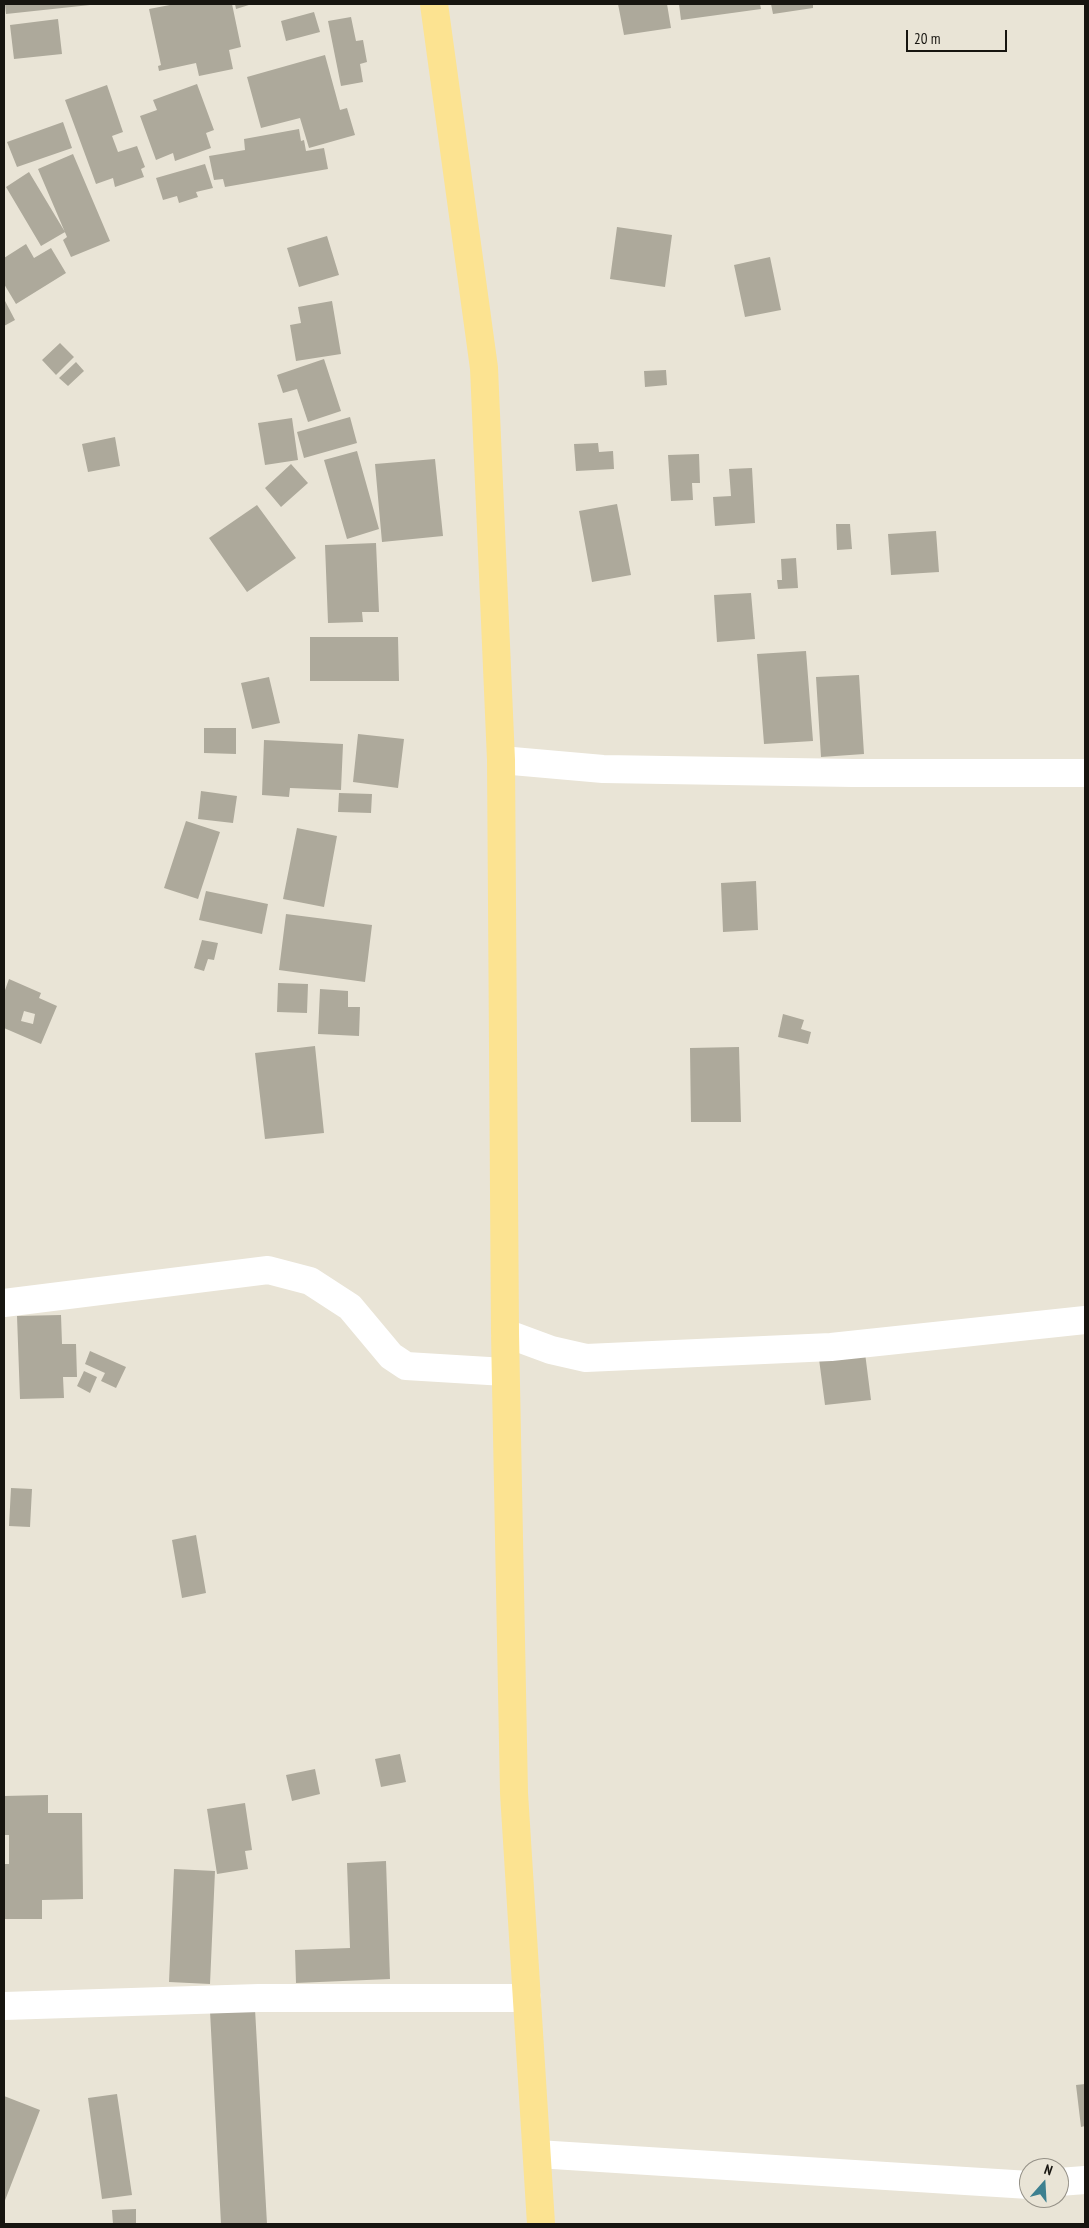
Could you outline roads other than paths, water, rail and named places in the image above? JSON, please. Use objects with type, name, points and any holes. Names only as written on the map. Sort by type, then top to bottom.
[{"type":"main road","points":[[434,4],[484,368],[501,760],[505,1372],[514,1793],[542,2224]]},
{"type":"street","points":[[501,760],[603,769],[853,773],[1085,773]]},
{"type":"street","points":[[4,1303],[268,1270],[310,1281],[350,1307],[391,1356],[406,1366],[505,1372]]},
{"type":"street","points":[[505,1333],[551,1350],[586,1358],[831,1347],[1085,1320]]},
{"type":"street","points":[[4,2006],[258,1998],[527,1998]]},
{"type":"street","points":[[537,2154],[1019,2184]]},
{"type":"street","points":[[1069,2181],[1085,2180]]}]
